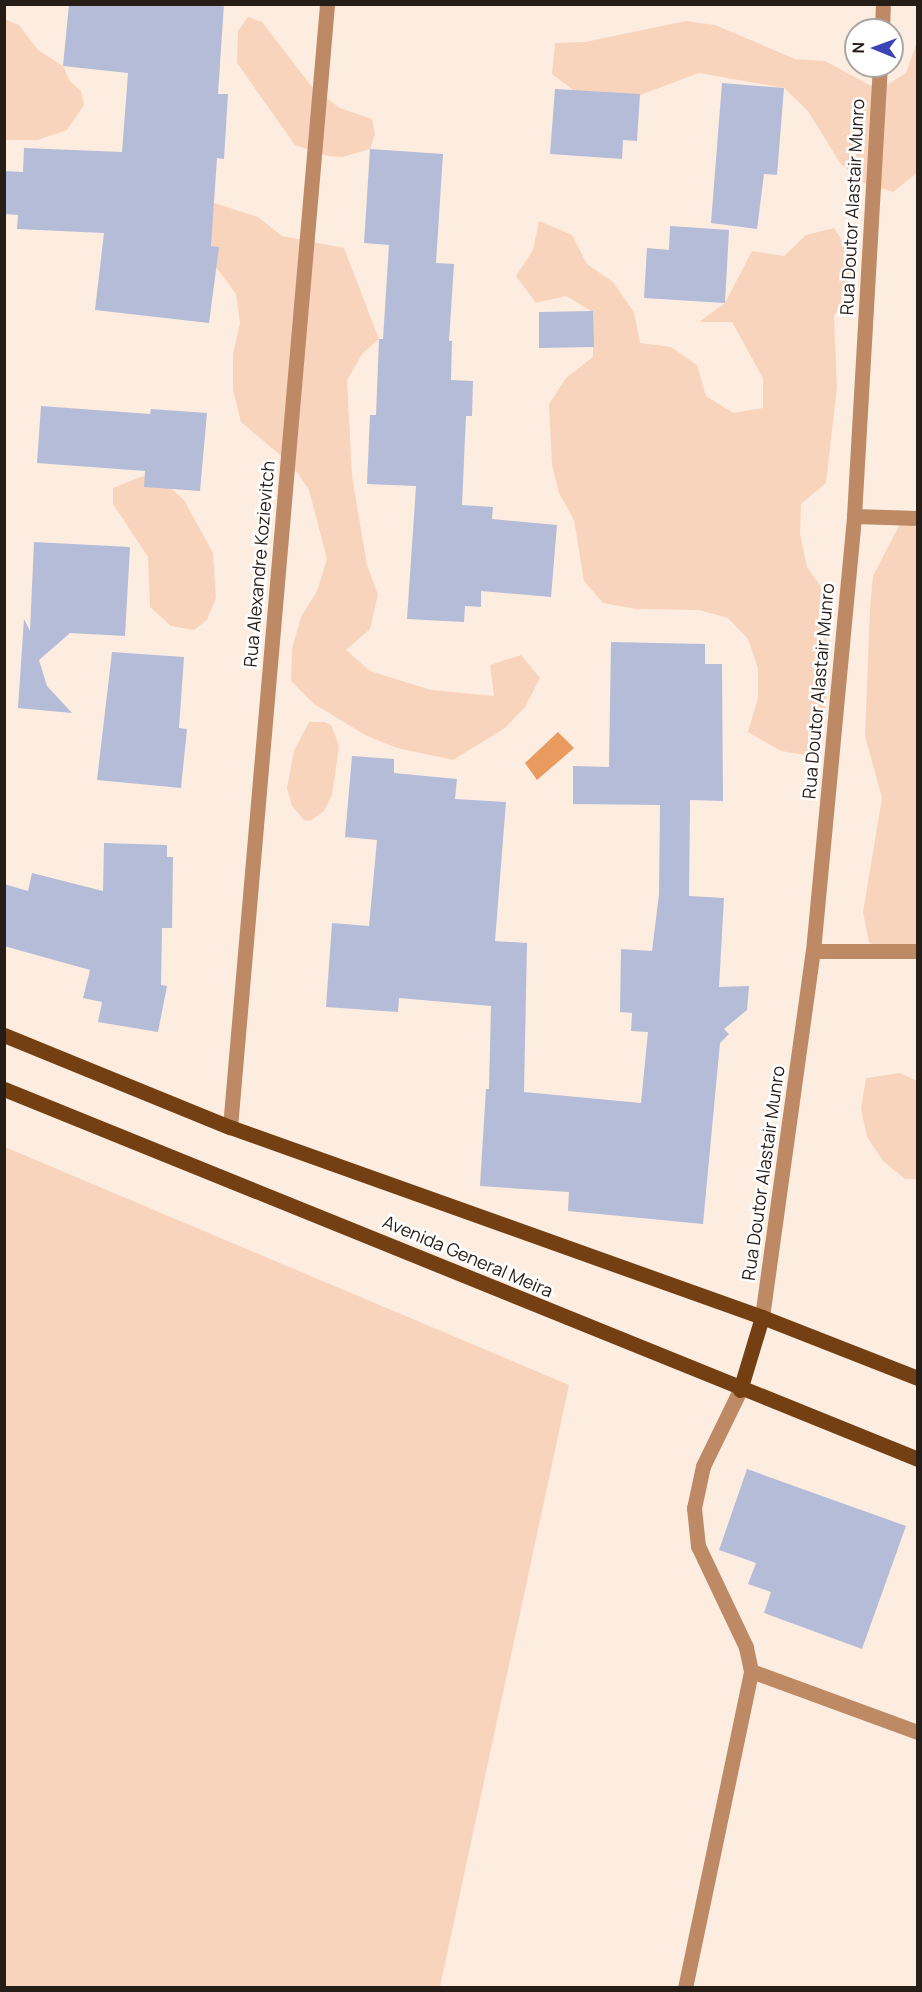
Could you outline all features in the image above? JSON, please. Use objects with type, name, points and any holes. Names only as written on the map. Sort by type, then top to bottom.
[{"type":"main road","name":"Avenida General Meira","points":[[4,1035],[230,1127],[762,1317],[918,1378]]},
{"type":"main road","name":"Avenida General Meira","points":[[4,1089],[224,1175],[740,1390],[918,1459]]},
{"type":"main road","points":[[740,1390],[762,1317]]},
{"type":"street","name":"Rua Alexandre Kozievitch","points":[[230,1127],[327,4]]},
{"type":"street","name":"Rua Doutor Alastair Munro","points":[[762,1317],[813,951],[854,516],[879,78]]},
{"type":"street","points":[[854,516],[918,518]]},
{"type":"street","points":[[813,951],[918,951]]},
{"type":"street","points":[[686,1988],[751,1671],[746,1647],[698,1546],[694,1508],[703,1466],[740,1390]]},
{"type":"street","points":[[751,1671],[918,1732]]},
{"type":"shaded area","points":[[248,17],[262,22],[313,88],[340,108],[372,119],[375,134],[370,149],[343,157],[328,156],[295,145],[237,63],[238,31]]},
{"type":"shaded area","points":[[4,19],[19,25],[38,50],[63,66],[70,81],[81,91],[84,105],[67,130],[38,140],[5,140]]},
{"type":"shaded area","points":[[686,21],[715,25],[795,59],[825,61],[844,71],[844,78],[857,78],[879,90],[898,78],[904,78],[917,42],[917,173],[893,192],[864,183],[840,163],[808,111],[784,88],[699,73],[640,95],[608,97],[577,93],[552,74],[555,43],[585,42]]},
{"type":"shaded area","points":[[214,203],[258,217],[282,236],[344,248],[379,339],[363,353],[347,380],[352,476],[367,565],[378,595],[370,629],[346,650],[370,671],[431,690],[494,696],[490,665],[521,655],[540,678],[525,707],[505,728],[453,760],[397,748],[367,736],[314,704],[291,681],[292,649],[301,617],[317,591],[327,559],[309,490],[292,465],[241,422],[233,390],[233,354],[240,323],[236,294],[215,266],[210,235]]},
{"type":"shaded area","points":[[539,221],[572,235],[587,264],[613,282],[634,312],[640,343],[671,347],[697,365],[706,396],[733,413],[763,408],[763,378],[732,322],[699,322],[725,303],[752,251],[784,256],[806,235],[834,228],[853,257],[852,290],[834,316],[837,387],[826,483],[801,504],[800,534],[807,567],[826,594],[827,693],[824,726],[811,756],[781,751],[748,732],[758,698],[758,668],[748,639],[728,618],[699,610],[636,609],[603,603],[584,581],[574,520],[559,493],[552,465],[549,404],[566,378],[593,357],[593,312],[566,296],[536,303],[516,276],[533,250]]},
{"type":"shaded area","points":[[143,476],[166,484],[184,500],[213,553],[216,598],[207,620],[194,630],[171,626],[150,607],[148,557],[113,504],[113,488]]},
{"type":"shaded area","points":[[917,510],[918,944],[901,953],[869,943],[863,912],[882,798],[865,736],[873,576],[902,520]]},
{"type":"shaded area","points":[[309,722],[325,722],[332,726],[339,747],[332,795],[324,811],[310,821],[304,820],[292,806],[287,788],[294,751]]},
{"type":"shaded area","points":[[558,732],[574,748],[537,780],[525,763]]},
{"type":"shaded area","points":[[900,1073],[917,1081],[917,1179],[905,1179],[883,1161],[867,1137],[861,1109],[866,1078]]},
{"type":"shaded area","points":[[5,1147],[569,1385],[440,1987],[5,1987]]},
{"type":"building","points":[[69,4],[224,4],[218,94],[228,94],[224,159],[217,158],[211,246],[219,247],[209,323],[95,310],[104,233],[17,229],[18,215],[4,214],[4,171],[23,172],[24,148],[122,152],[128,73],[63,66]]},
{"type":"building","points":[[722,83],[784,88],[777,175],[764,174],[757,229],[711,223]]},
{"type":"building","points":[[555,89],[640,94],[637,141],[623,140],[622,159],[550,154]]},
{"type":"building","points":[[370,149],[443,154],[436,263],[454,264],[449,341],[452,341],[451,380],[473,381],[472,416],[466,416],[462,505],[493,507],[492,519],[557,525],[551,597],[481,591],[481,607],[465,606],[464,622],[407,619],[416,486],[367,484],[370,415],[376,415],[379,339],[383,339],[389,245],[364,243]]},
{"type":"building","points":[[670,226],[729,230],[725,303],[644,298],[647,248],[669,250]]},
{"type":"building","points":[[593,311],[594,347],[539,348],[539,312]]},
{"type":"building","points":[[41,406],[150,414],[151,409],[207,413],[200,491],[144,487],[145,471],[37,463]]},
{"type":"building","points":[[34,542],[130,547],[125,636],[70,633],[39,660],[47,686],[72,713],[18,708],[24,619],[30,631]]},
{"type":"building","points":[[611,642],[705,644],[705,664],[722,664],[723,801],[690,800],[689,896],[724,898],[719,987],[749,986],[747,1010],[724,1029],[729,1034],[720,1043],[703,1224],[568,1211],[569,1192],[480,1186],[486,1089],[489,1089],[491,1006],[399,998],[398,1012],[326,1007],[332,923],[369,926],[377,840],[345,837],[352,756],[394,759],[394,773],[457,779],[455,799],[506,802],[495,941],[527,943],[524,1092],[641,1103],[648,1032],[631,1031],[632,1013],[620,1012],[621,949],[652,951],[659,894],[660,805],[573,804],[573,766],[609,767]]},
{"type":"building","points":[[112,652],[184,657],[179,728],[187,729],[181,788],[97,780]]},
{"type":"building","points":[[104,843],[167,845],[167,857],[173,857],[172,928],[162,928],[161,985],[167,986],[158,1032],[98,1022],[102,1002],[83,998],[90,970],[4,946],[4,884],[28,891],[32,873],[103,891]]},
{"type":"building","points":[[747,1469],[906,1526],[862,1649],[764,1613],[771,1592],[748,1584],[756,1563],[719,1550]]}]
